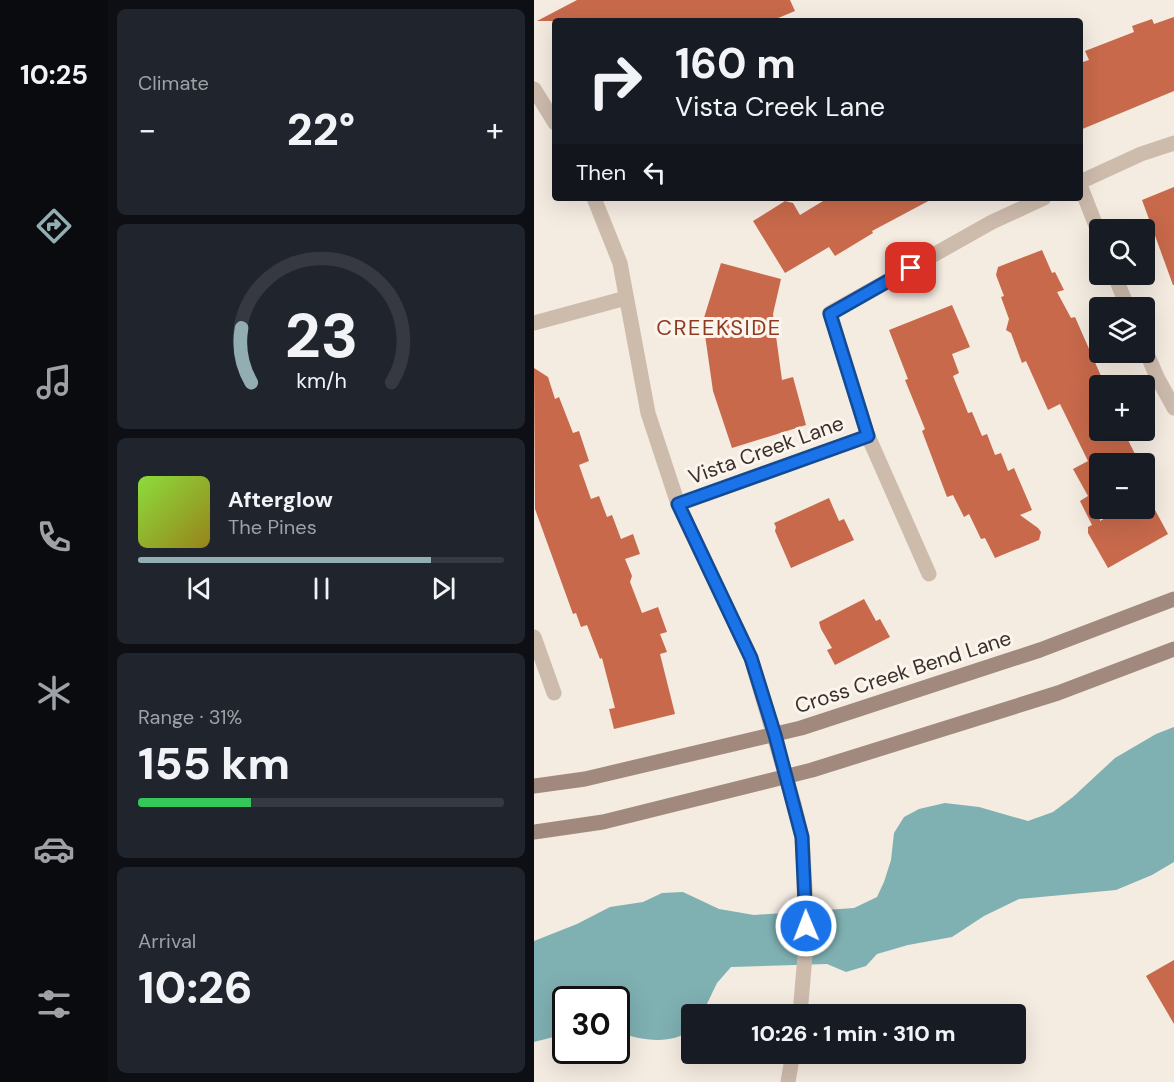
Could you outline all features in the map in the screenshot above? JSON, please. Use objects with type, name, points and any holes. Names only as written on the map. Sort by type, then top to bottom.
[{"type":"main road","name":"Cross Creek Bend Lane","points":[[534,786],[585,779],[775,735],[1040,650],[1174,599]]},
{"type":"main road","points":[[534,832],[603,822],[812,770],[1058,693],[1174,649]]},
{"type":"street","points":[[534,89],[552,118]]},
{"type":"street","points":[[1083,182],[1141,154],[1174,143]]},
{"type":"street","points":[[1083,191],[1094,219]]},
{"type":"street","points":[[595,201],[620,263],[648,413],[678,504],[751,658],[775,735],[802,837],[806,944],[801,1004]]},
{"type":"street","points":[[929,574],[868,436],[830,314],[992,222],[1038,201]]},
{"type":"street","points":[[534,323],[626,298]]},
{"type":"street","points":[[1151,363],[1174,408]]},
{"type":"street","name":"Vista Creek Lane","points":[[678,504],[868,436]]},
{"type":"street","points":[[534,637],[554,693]]},
{"type":"street","points":[[788,1082],[791,1064]]},
{"type":"water","points":[[1174,727],[1174,862],[1152,875],[1116,890],[1019,899],[984,916],[952,937],[908,945],[877,954],[866,966],[846,972],[827,964],[731,967],[717,983],[707,1004],[681,1004],[681,1035],[665,1040],[630,1036],[630,986],[552,986],[552,1037],[534,1042],[534,941],[577,924],[610,907],[643,902],[662,893],[683,892],[719,909],[754,915],[854,908],[877,897],[891,860],[894,833],[904,817],[919,809],[945,803],[979,807],[1028,821],[1053,812],[1073,797],[1115,758],[1156,734]]},
{"type":"building","points":[[577,0],[790,0],[795,11],[778,18],[552,18],[552,21],[537,21]]},
{"type":"building","points":[[1174,17],[1174,91],[1083,129],[1083,62],[1089,60],[1085,51],[1134,32],[1132,26],[1152,19],[1154,24]]},
{"type":"building","points":[[1174,187],[1174,285],[1155,236],[1155,219],[1149,219],[1142,200]]},
{"type":"building","points":[[785,201],[793,203],[800,215],[823,201],[928,201],[872,231],[873,233],[835,256],[829,247],[785,273],[753,221]]},
{"type":"building","points":[[1042,250],[1052,273],[1055,272],[1064,290],[1057,292],[1071,318],[1075,317],[1089,349],[1089,363],[1095,363],[1101,375],[1089,375],[1089,441],[1128,441],[1134,453],[1089,453],[1089,519],[1080,501],[1088,496],[1073,469],[1088,461],[1060,404],[1048,410],[1026,361],[1022,363],[1011,333],[1006,330],[1009,319],[996,275],[998,267]]},
{"type":"building","points":[[721,263],[781,279],[773,314],[782,380],[793,377],[806,425],[732,448],[713,391],[703,321]]},
{"type":"building","points":[[952,305],[970,347],[952,354],[959,373],[953,376],[968,413],[972,412],[982,436],[987,434],[995,455],[1001,453],[1008,471],[1014,468],[1032,510],[1020,515],[1041,532],[1039,540],[995,558],[985,538],[981,539],[969,514],[964,517],[953,495],[947,497],[922,431],[925,429],[905,380],[908,379],[889,330]]},
{"type":"building","points":[[534,368],[548,377],[555,399],[559,397],[573,433],[579,431],[589,461],[579,465],[591,499],[599,496],[607,517],[612,515],[621,539],[633,534],[640,554],[625,559],[632,576],[630,582],[642,613],[658,607],[667,632],[660,634],[667,652],[660,654],[675,714],[614,729],[609,709],[615,708],[602,658],[600,659],[587,625],[581,627],[576,613],[573,614],[535,509]]},
{"type":"building","points":[[829,498],[839,521],[844,519],[854,540],[791,568],[775,531],[774,523]]},
{"type":"building","points":[[1155,510],[1168,534],[1108,568],[1088,533],[1088,527],[1092,525],[1089,519],[1100,519],[1100,521],[1104,519],[1155,519]]},
{"type":"building","points":[[864,599],[876,621],[880,619],[890,637],[835,665],[827,650],[832,648],[819,622]]},
{"type":"building","points":[[1174,960],[1174,1024],[1146,976]]},
{"type":"district","name":"CREEKSIDE","points":[[719,327]]},
{"type":"route","points":[[806,926],[802,837],[775,735],[751,658],[678,504],[868,436],[830,314],[911,268]]}]
